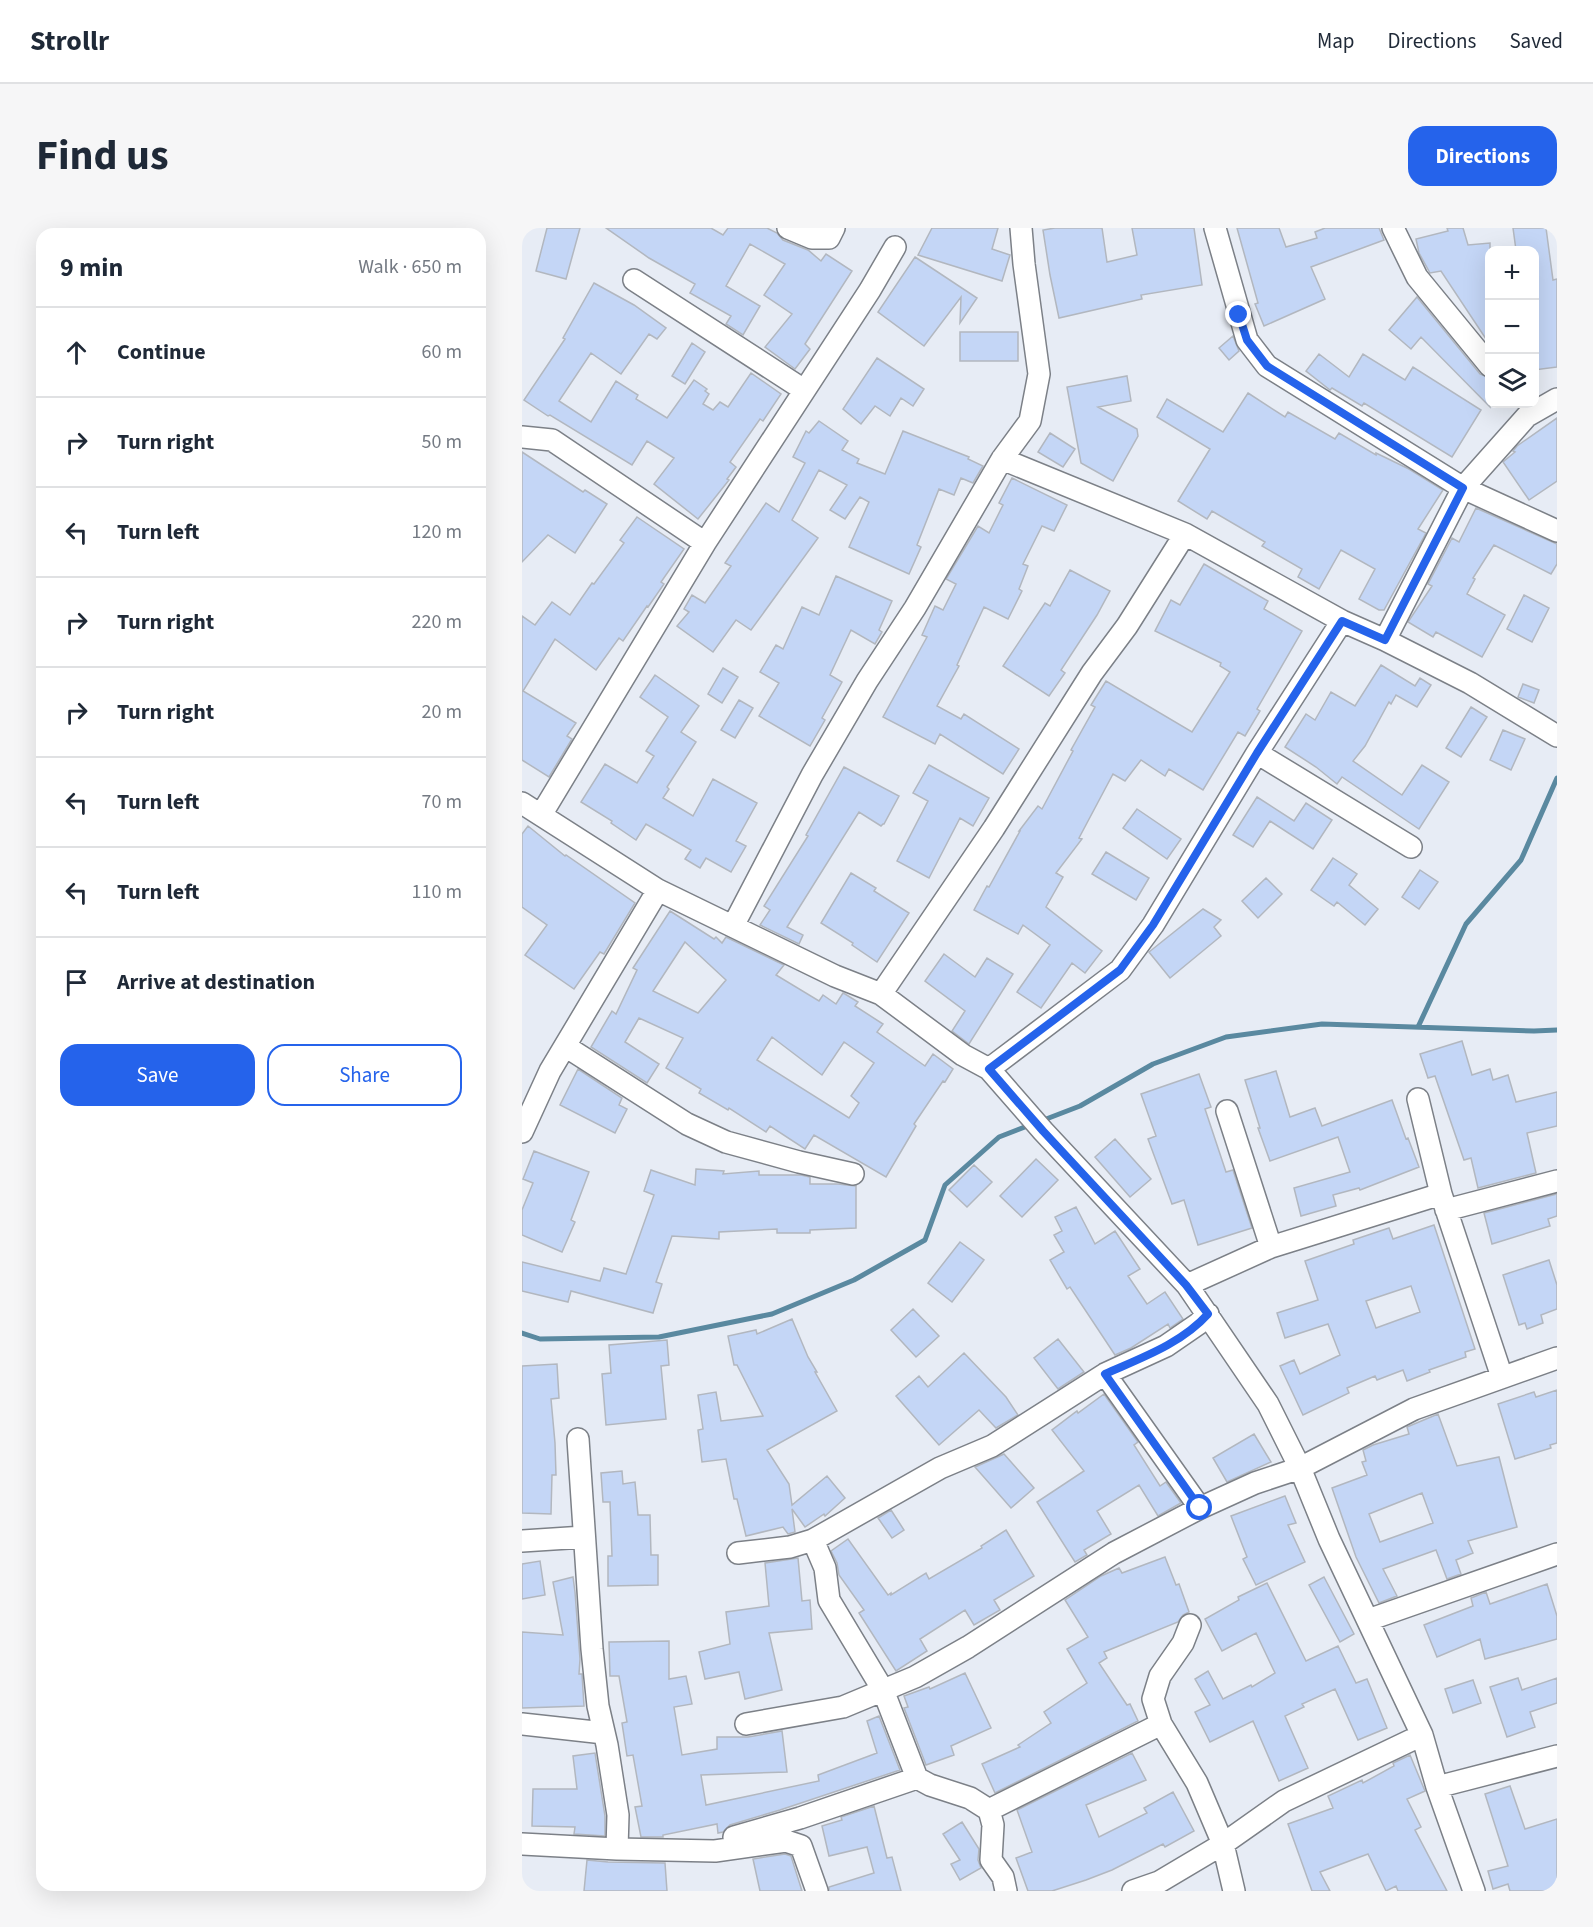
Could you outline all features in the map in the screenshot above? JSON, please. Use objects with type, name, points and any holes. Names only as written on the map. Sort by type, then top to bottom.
[{"type":"street","points":[[788,228],[812,238],[829,238],[834,228]]},
{"type":"street","points":[[733,926],[812,775],[867,681],[915,608],[1002,459],[1030,421],[1039,374],[1021,228]]},
{"type":"street","points":[[1215,228],[1247,340],[1267,366],[1463,488],[1557,531]]},
{"type":"street","points":[[1393,228],[1417,277],[1485,360]]},
{"type":"street","points":[[542,815],[705,543],[870,290],[895,247]]},
{"type":"street","points":[[634,280],[804,390]]},
{"type":"street","points":[[1385,640],[1463,488],[1522,410],[1555,403]]},
{"type":"street","points":[[522,437],[552,440],[705,543]]},
{"type":"street","points":[[1002,459],[1185,534],[1342,621],[1470,683],[1557,736]]},
{"type":"street","points":[[881,994],[994,828],[1092,673],[1127,626],[1185,534]]},
{"type":"street","points":[[989,1069],[1120,970],[1153,925],[1257,753],[1342,621]]},
{"type":"street","points":[[1257,753],[1411,848]]},
{"type":"street","points":[[522,803],[658,890],[835,976],[881,994],[963,1054],[989,1069],[1043,1131],[1186,1285],[1268,1404],[1300,1468],[1329,1539],[1422,1735],[1437,1787],[1474,1891]]},
{"type":"street","points":[[522,1132],[550,1071],[658,890]]},
{"type":"street","points":[[565,1046],[687,1124],[726,1142],[853,1174]]},
{"type":"street","points":[[1418,1099],[1444,1202],[1502,1377]]},
{"type":"street","points":[[1227,1112],[1270,1247]]},
{"type":"street","points":[[1186,1285],[1270,1247],[1444,1202],[1557,1180]]},
{"type":"street","points":[[738,1553],[789,1547],[813,1540],[940,1468],[992,1446],[1105,1374],[1166,1346],[1198,1324],[1208,1314]]},
{"type":"street","points":[[747,1724],[843,1707],[915,1677],[968,1647],[1114,1552],[1200,1508],[1255,1483],[1300,1468],[1414,1409],[1557,1358]]},
{"type":"street","points":[[1105,1374],[1200,1508]]},
{"type":"street","points":[[578,1439],[598,1706],[618,1815],[617,1849]]},
{"type":"street","points":[[522,1541],[584,1536]]},
{"type":"street","points":[[813,1540],[825,1568],[829,1600],[883,1690],[917,1778],[930,1785],[970,1798],[988,1810],[993,1825],[991,1860],[1003,1877],[1006,1891]]},
{"type":"street","points":[[1368,1620],[1557,1554]]},
{"type":"street","points":[[1190,1624],[1183,1643],[1160,1676],[1153,1699],[1161,1724],[1197,1783],[1223,1844],[1234,1891]]},
{"type":"street","points":[[522,1724],[604,1733]]},
{"type":"street","points":[[988,1810],[1161,1724]]},
{"type":"street","points":[[1133,1891],[1159,1882],[1223,1844],[1284,1801],[1422,1735]]},
{"type":"street","points":[[1437,1787],[1557,1756]]},
{"type":"street","points":[[715,1851],[730,1839],[917,1778]]},
{"type":"street","points":[[522,1844],[715,1851],[786,1840],[801,1846],[817,1891]]},
{"type":"building","points":[[547,228],[580,228],[566,279],[536,271]]},
{"type":"building","points":[[606,228],[711,228],[723,235],[728,228],[767,228],[777,233],[783,240],[808,250],[821,261],[826,254],[852,271],[805,344],[810,349],[795,369],[765,347],[792,314],[764,295],[785,264],[750,244],[726,286],[760,306],[743,335],[726,324],[731,316],[690,293],[695,284],[649,258]]},
{"type":"building","points":[[932,228],[998,228],[992,249],[1010,255],[1002,281],[918,255]]},
{"type":"building","points":[[1102,228],[1107,262],[1137,255],[1132,228],[1194,228],[1202,285],[1141,295],[1142,299],[1059,318],[1043,230]]},
{"type":"building","points":[[1237,228],[1279,228],[1286,247],[1317,238],[1315,232],[1325,228],[1379,228],[1384,240],[1311,267],[1325,299],[1264,326],[1255,304],[1258,303]]},
{"type":"building","points":[[1447,228],[1463,228],[1468,245],[1490,243],[1490,246],[1485,246],[1485,337],[1441,271],[1430,273],[1419,253],[1416,239],[1448,231]]},
{"type":"building","points":[[1513,228],[1546,228],[1553,280],[1557,279],[1557,367],[1539,369],[1539,246],[1515,246]]},
{"type":"building","points":[[915,257],[977,298],[960,323],[961,297],[924,346],[878,312]]},
{"type":"building","points":[[594,283],[634,305],[666,328],[657,339],[649,334],[621,374],[591,353],[559,401],[591,422],[616,381],[638,395],[636,399],[667,418],[694,380],[707,389],[705,391],[709,394],[703,404],[713,410],[720,402],[728,407],[751,373],[781,394],[730,462],[736,467],[727,479],[729,480],[698,519],[654,484],[674,458],[647,441],[632,465],[524,400],[565,339],[563,338]]},
{"type":"building","points":[[1417,297],[1480,374],[1485,376],[1485,402],[1421,337],[1411,349],[1389,330]]},
{"type":"building","points":[[960,332],[1018,332],[1018,361],[960,361]]},
{"type":"building","points":[[1233,336],[1239,351],[1229,360],[1219,348]]},
{"type":"building","points":[[692,343],[705,352],[685,384],[672,376]]},
{"type":"building","points":[[1319,354],[1349,377],[1363,354],[1405,380],[1413,367],[1481,410],[1452,457],[1364,403],[1362,406],[1332,388],[1330,390],[1306,371]]},
{"type":"building","points":[[877,358],[924,389],[913,406],[901,398],[890,416],[875,406],[861,424],[843,409]]},
{"type":"building","points":[[1127,376],[1131,401],[1098,407],[1137,429],[1138,436],[1113,481],[1081,463],[1067,387]]},
{"type":"building","points":[[1248,393],[1285,417],[1288,412],[1335,439],[1339,433],[1376,455],[1376,453],[1409,469],[1443,490],[1418,529],[1426,533],[1384,610],[1379,610],[1359,599],[1375,569],[1341,550],[1319,589],[1298,577],[1302,569],[1262,546],[1265,542],[1212,511],[1207,519],[1178,501],[1210,449],[1157,417],[1167,399],[1223,432]]},
{"type":"building","points":[[1557,418],[1557,481],[1529,500],[1503,462],[1515,452],[1513,451],[1517,446]]},
{"type":"building","points":[[819,421],[848,441],[842,450],[859,459],[857,463],[885,474],[903,431],[969,457],[968,459],[983,466],[973,483],[961,478],[954,495],[939,489],[917,545],[921,547],[909,574],[849,547],[869,502],[860,497],[845,519],[830,510],[847,485],[819,470],[792,520],[818,538],[751,630],[736,620],[713,652],[677,626],[689,612],[684,609],[692,595],[705,603],[731,566],[725,563],[766,503],[779,512],[805,463],[793,457],[806,431],[809,433]]},
{"type":"building","points":[[1050,433],[1075,449],[1063,467],[1038,452]]},
{"type":"building","points":[[522,452],[583,492],[585,490],[607,504],[575,553],[548,535],[522,562]]},
{"type":"building","points":[[1012,478],[1067,505],[1054,531],[1042,526],[1023,564],[1028,566],[1019,589],[1022,591],[1008,619],[984,607],[957,665],[959,666],[937,706],[961,719],[964,714],[1019,749],[1003,774],[940,734],[935,744],[883,717],[927,637],[922,635],[935,606],[943,610],[956,584],[946,579],[978,526],[989,533],[1003,505],[999,503]]},
{"type":"building","points":[[1476,508],[1557,544],[1557,564],[1551,574],[1494,545],[1473,578],[1475,579],[1467,594],[1505,615],[1482,657],[1436,632],[1433,637],[1408,622],[1432,586],[1428,584],[1452,538],[1459,542]]},
{"type":"building","points":[[637,517],[684,549],[661,582],[664,584],[648,607],[623,641],[619,638],[596,670],[555,639],[523,691],[576,723],[567,736],[572,739],[549,777],[522,760],[522,616],[535,625],[552,602],[570,615],[624,543],[620,540]]},
{"type":"building","points":[[1204,564],[1268,601],[1264,609],[1302,631],[1257,709],[1260,711],[1245,736],[1238,732],[1203,790],[1169,769],[1165,776],[1141,760],[1125,781],[1113,774],[1079,838],[1082,839],[1056,873],[1063,877],[1046,907],[1102,951],[1085,973],[1072,963],[1041,1008],[1017,992],[1050,945],[1023,925],[1018,934],[974,910],[1019,831],[1038,806],[1042,809],[1095,707],[1091,705],[1106,681],[1192,732],[1230,672],[1220,666],[1221,663],[1155,631],[1171,600],[1180,605]]},
{"type":"building","points":[[1070,570],[1110,591],[1061,670],[1065,673],[1049,696],[1003,666],[1045,603],[1050,606]]},
{"type":"building","points":[[836,576],[892,601],[879,630],[882,632],[875,644],[851,630],[830,675],[842,682],[810,746],[759,716],[779,683],[760,672],[776,645],[783,649],[802,607],[819,615]]},
{"type":"building","points":[[1524,595],[1549,608],[1532,642],[1507,629]]},
{"type":"building","points":[[1381,665],[1415,686],[1420,678],[1431,685],[1417,707],[1396,695],[1391,704],[1389,702],[1365,746],[1353,761],[1402,795],[1422,765],[1449,782],[1419,829],[1342,777],[1337,784],[1285,747],[1306,714],[1315,720],[1331,692],[1355,706]]},
{"type":"building","points":[[723,668],[738,677],[722,703],[708,694]]},
{"type":"building","points":[[655,675],[699,706],[681,732],[696,742],[667,787],[669,789],[663,798],[693,816],[713,779],[757,803],[736,841],[746,846],[731,872],[706,858],[700,868],[685,859],[691,850],[646,824],[636,840],[611,823],[612,821],[581,802],[605,764],[637,783],[654,756],[646,751],[668,717],[640,697]]},
{"type":"building","points":[[1523,684],[1539,690],[1534,703],[1518,697]]},
{"type":"building","points":[[739,700],[753,708],[735,738],[721,730]]},
{"type":"building","points":[[1471,707],[1487,717],[1461,757],[1446,748]]},
{"type":"building","points":[[1503,730],[1525,739],[1511,770],[1490,760]]},
{"type":"building","points":[[929,765],[989,798],[973,826],[960,818],[929,878],[897,861],[928,801],[913,793]]},
{"type":"building","points":[[844,767],[899,796],[881,826],[859,812],[787,927],[803,935],[799,944],[760,925],[770,910],[764,906],[808,836],[806,835]]},
{"type":"building","points":[[1257,797],[1294,821],[1306,803],[1332,820],[1313,849],[1270,821],[1253,847],[1233,835]]},
{"type":"building","points":[[1137,809],[1181,839],[1167,859],[1123,828]]},
{"type":"building","points":[[528,826],[565,856],[635,903],[604,954],[600,952],[574,989],[525,955],[547,925],[522,907],[522,834]]},
{"type":"building","points":[[1106,852],[1149,878],[1136,900],[1092,874]]},
{"type":"building","points":[[1333,858],[1357,874],[1349,885],[1378,909],[1365,925],[1337,902],[1334,906],[1311,890]]},
{"type":"building","points":[[1420,870],[1438,882],[1419,909],[1402,897]]},
{"type":"building","points":[[851,873],[876,888],[874,891],[909,913],[877,962],[852,945],[853,943],[821,923]]},
{"type":"building","points":[[1266,878],[1282,894],[1258,918],[1242,901]]},
{"type":"building","points":[[1203,909],[1221,920],[1214,927],[1221,936],[1170,978],[1149,952]]},
{"type":"building","points":[[670,911],[714,939],[716,937],[722,943],[726,937],[784,965],[776,975],[819,1001],[823,995],[836,1004],[843,993],[845,994],[858,1002],[855,1006],[883,1024],[877,1032],[925,1066],[933,1054],[953,1069],[914,1124],[916,1126],[886,1177],[814,1135],[805,1149],[770,1126],[766,1132],[729,1108],[728,1110],[699,1093],[701,1089],[666,1068],[683,1038],[639,1018],[625,1042],[659,1064],[647,1083],[591,1047],[612,1011],[616,1014],[637,970],[633,968]],"holes":[[[685,942],[726,980],[698,1013],[653,991]],[[772,1037],[822,1075],[844,1042],[874,1063],[851,1096],[859,1103],[849,1118],[757,1060]]]},
{"type":"building","points":[[944,954],[975,977],[987,958],[1013,974],[969,1044],[952,1031],[965,1011],[925,981]]},
{"type":"building","points":[[1462,1041],[1472,1075],[1490,1069],[1493,1080],[1508,1075],[1516,1102],[1557,1092],[1557,1126],[1527,1133],[1536,1173],[1478,1188],[1471,1158],[1464,1160],[1435,1076],[1428,1078],[1420,1054]]},
{"type":"building","points":[[578,1069],[622,1098],[619,1105],[627,1109],[615,1133],[560,1105]]},
{"type":"building","points":[[1276,1071],[1290,1117],[1315,1108],[1322,1126],[1392,1100],[1419,1167],[1360,1190],[1359,1188],[1333,1195],[1336,1206],[1301,1216],[1294,1188],[1350,1172],[1338,1137],[1270,1161],[1245,1080]]},
{"type":"building","points":[[1199,1074],[1211,1107],[1205,1109],[1226,1172],[1233,1170],[1252,1228],[1198,1245],[1184,1200],[1172,1204],[1148,1139],[1156,1136],[1141,1094]]},
{"type":"building","points":[[1115,1139],[1151,1179],[1130,1197],[1095,1157]]},
{"type":"building","points":[[534,1151],[589,1172],[571,1220],[575,1222],[562,1252],[522,1235],[522,1210],[533,1183],[523,1179]]},
{"type":"building","points":[[1036,1159],[1058,1180],[1022,1217],[1000,1196]]},
{"type":"building","points":[[974,1165],[992,1182],[967,1207],[949,1190]]},
{"type":"building","points":[[696,1169],[724,1171],[723,1174],[759,1171],[759,1175],[801,1175],[810,1177],[810,1184],[856,1186],[856,1228],[810,1230],[810,1233],[777,1233],[777,1229],[719,1232],[719,1239],[672,1236],[656,1282],[662,1284],[653,1313],[571,1291],[568,1302],[522,1291],[522,1262],[600,1281],[604,1268],[626,1274],[654,1195],[644,1191],[651,1170],[695,1185]]},
{"type":"building","points":[[1557,1194],[1557,1216],[1548,1219],[1550,1226],[1492,1244],[1484,1213]]},
{"type":"building","points":[[1076,1207],[1095,1244],[1115,1231],[1140,1269],[1128,1276],[1147,1304],[1165,1292],[1183,1319],[1170,1328],[1168,1324],[1131,1348],[1115,1355],[1070,1287],[1067,1289],[1050,1260],[1064,1252],[1054,1235],[1062,1231],[1055,1217]]},
{"type":"building","points":[[1434,1225],[1475,1349],[1465,1352],[1466,1357],[1429,1370],[1430,1372],[1407,1381],[1403,1370],[1377,1380],[1375,1376],[1347,1388],[1349,1393],[1303,1415],[1280,1366],[1294,1360],[1300,1374],[1340,1355],[1328,1324],[1285,1338],[1277,1313],[1318,1300],[1305,1261],[1354,1244],[1353,1240],[1389,1228],[1393,1239]],"holes":[[[1411,1286],[1420,1312],[1376,1328],[1366,1301]]]},
{"type":"building","points":[[960,1242],[984,1260],[952,1302],[928,1283]]},
{"type":"building","points":[[1549,1260],[1557,1285],[1557,1309],[1541,1315],[1543,1323],[1527,1329],[1525,1323],[1519,1325],[1503,1275]]},
{"type":"building","points":[[913,1309],[939,1336],[916,1357],[891,1330]]},
{"type":"building","points":[[792,1319],[817,1372],[815,1372],[837,1411],[767,1450],[789,1484],[792,1505],[827,1476],[845,1498],[825,1516],[824,1514],[805,1527],[792,1509],[795,1532],[788,1534],[783,1527],[746,1536],[737,1499],[734,1499],[726,1459],[702,1462],[698,1430],[703,1429],[698,1395],[716,1392],[721,1421],[763,1416],[737,1365],[734,1365],[728,1336],[756,1330],[757,1334]]},
{"type":"building","points":[[1058,1339],[1084,1372],[1058,1389],[1034,1358]]},
{"type":"building","points":[[667,1340],[669,1365],[661,1366],[666,1419],[606,1425],[602,1374],[611,1373],[609,1345]]},
{"type":"building","points":[[964,1353],[1006,1397],[1018,1415],[996,1428],[979,1410],[939,1445],[896,1396],[919,1376],[928,1387]]},
{"type":"building","points":[[557,1364],[559,1398],[551,1399],[556,1475],[552,1475],[551,1514],[522,1513],[522,1366]]},
{"type":"building","points":[[1557,1390],[1557,1443],[1550,1445],[1551,1448],[1515,1459],[1498,1404],[1534,1392],[1536,1397]]},
{"type":"building","points":[[1104,1394],[1138,1442],[1134,1445],[1160,1486],[1166,1482],[1181,1503],[1158,1516],[1139,1485],[1097,1511],[1111,1534],[1084,1550],[1087,1555],[1075,1562],[1037,1502],[1084,1471],[1052,1430]]},
{"type":"building","points":[[1438,1414],[1457,1466],[1499,1457],[1517,1527],[1468,1541],[1473,1553],[1456,1560],[1461,1574],[1447,1579],[1436,1550],[1383,1569],[1397,1596],[1379,1603],[1356,1557],[1332,1488],[1367,1475],[1362,1462],[1366,1461],[1363,1450],[1409,1434],[1407,1427]],"holes":[[[1422,1493],[1433,1523],[1380,1542],[1369,1514]]]},
{"type":"building","points":[[1254,1434],[1271,1462],[1227,1482],[1213,1458]]},
{"type":"building","points":[[1004,1454],[1034,1488],[1011,1508],[975,1467]]},
{"type":"building","points":[[622,1471],[623,1484],[635,1482],[638,1515],[650,1515],[651,1555],[658,1555],[658,1585],[608,1586],[608,1556],[612,1556],[610,1502],[603,1502],[601,1473]]},
{"type":"building","points":[[1285,1496],[1296,1523],[1288,1525],[1305,1562],[1256,1585],[1243,1559],[1247,1557],[1231,1516]]},
{"type":"building","points":[[891,1510],[904,1530],[892,1538],[878,1518]]},
{"type":"building","points":[[1006,1530],[1034,1576],[994,1600],[1000,1610],[974,1625],[965,1610],[920,1639],[927,1651],[896,1671],[859,1613],[864,1610],[839,1575],[837,1563],[831,1551],[848,1539],[888,1595],[891,1593],[891,1595],[926,1573],[929,1579],[982,1548],[981,1546]]},
{"type":"building","points":[[1165,1557],[1176,1585],[1179,1584],[1189,1612],[1183,1615],[1178,1622],[1104,1652],[1107,1658],[1099,1663],[1127,1705],[1130,1704],[1138,1721],[995,1793],[982,1764],[1020,1747],[1018,1745],[1051,1723],[1044,1712],[1087,1683],[1067,1649],[1088,1637],[1065,1600],[1101,1576],[1119,1568],[1122,1573]]},
{"type":"building","points":[[798,1558],[802,1601],[810,1600],[812,1629],[769,1633],[782,1690],[745,1699],[739,1672],[705,1679],[699,1652],[730,1644],[726,1612],[769,1606],[765,1563]]},
{"type":"building","points":[[540,1561],[545,1595],[522,1599],[522,1564]]},
{"type":"building","points":[[573,1577],[580,1659],[579,1674],[582,1674],[584,1706],[522,1708],[522,1632],[563,1635],[553,1582]]},
{"type":"building","points":[[1324,1577],[1354,1634],[1340,1642],[1309,1585]]},
{"type":"building","points":[[1267,1583],[1306,1661],[1338,1646],[1356,1683],[1367,1679],[1387,1728],[1358,1740],[1335,1689],[1302,1704],[1304,1707],[1285,1716],[1308,1768],[1279,1781],[1253,1721],[1210,1742],[1195,1712],[1210,1705],[1195,1679],[1208,1671],[1223,1699],[1251,1685],[1252,1687],[1275,1673],[1256,1633],[1222,1651],[1205,1619],[1239,1600],[1238,1597]]},
{"type":"building","points":[[1547,1584],[1557,1616],[1557,1639],[1485,1659],[1480,1639],[1437,1657],[1424,1625],[1473,1606],[1471,1598],[1486,1592],[1490,1604]]},
{"type":"building","points":[[669,1641],[669,1679],[686,1676],[692,1704],[674,1707],[682,1755],[717,1749],[717,1737],[748,1737],[782,1731],[787,1772],[701,1775],[706,1805],[819,1781],[818,1775],[877,1753],[867,1721],[879,1716],[900,1770],[730,1825],[723,1832],[718,1833],[717,1824],[663,1835],[663,1837],[641,1837],[635,1807],[642,1806],[633,1755],[627,1756],[622,1723],[627,1722],[619,1676],[610,1676],[609,1642]]},
{"type":"building","points":[[965,1673],[991,1728],[951,1746],[954,1755],[926,1765],[904,1708],[908,1707],[904,1696],[929,1687],[930,1689]]},
{"type":"building","points":[[1518,1678],[1522,1690],[1557,1678],[1557,1703],[1530,1712],[1535,1727],[1507,1737],[1490,1687]]},
{"type":"building","points":[[1473,1680],[1481,1703],[1453,1713],[1445,1689]]},
{"type":"building","points":[[595,1753],[605,1816],[605,1836],[574,1834],[575,1827],[532,1826],[533,1789],[577,1789],[573,1756]]},
{"type":"building","points":[[1132,1753],[1146,1780],[1086,1805],[1099,1837],[1147,1813],[1144,1808],[1173,1792],[1194,1831],[1165,1847],[1163,1844],[1112,1870],[1086,1880],[1052,1891],[1028,1891],[1016,1858],[1032,1852],[1017,1810]]},
{"type":"building","points":[[1410,1755],[1425,1791],[1407,1799],[1421,1827],[1415,1830],[1447,1891],[1398,1891],[1396,1886],[1386,1891],[1368,1854],[1320,1872],[1330,1891],[1312,1891],[1288,1824],[1333,1808],[1328,1796],[1362,1780],[1363,1783],[1394,1766],[1393,1763]]},
{"type":"building","points":[[1510,1786],[1525,1829],[1557,1819],[1557,1891],[1510,1891],[1508,1884],[1493,1889],[1488,1871],[1508,1866],[1485,1794]]},
{"type":"building","points":[[874,1806],[887,1858],[892,1857],[901,1891],[829,1891],[829,1887],[874,1873],[867,1847],[829,1856],[822,1826]]},
{"type":"building","points":[[962,1822],[979,1849],[978,1860],[981,1868],[960,1880],[951,1864],[960,1860],[943,1834]]},
{"type":"building","points":[[785,1854],[791,1856],[802,1891],[760,1891],[753,1859]]},
{"type":"building","points":[[587,1860],[665,1863],[667,1891],[584,1891]]},
{"type":"waterway","points":[[1418,1027],[1466,924],[1521,860],[1557,778]]},
{"type":"waterway","points":[[1041,1121],[1080,1106],[1153,1064],[1226,1037],[1322,1024],[1557,1030]]},
{"type":"waterway","points":[[522,1333],[540,1339],[659,1337],[772,1314],[854,1280],[925,1240],[945,1185],[999,1137],[1030,1125]]},
{"type":"route","points":[[1200,1508],[1105,1374],[1166,1346],[1198,1324],[1208,1314],[1186,1285],[1043,1131],[989,1069],[1120,970],[1153,925],[1257,753],[1342,621],[1385,640],[1463,488],[1267,366],[1247,340],[1239,315]]}]
